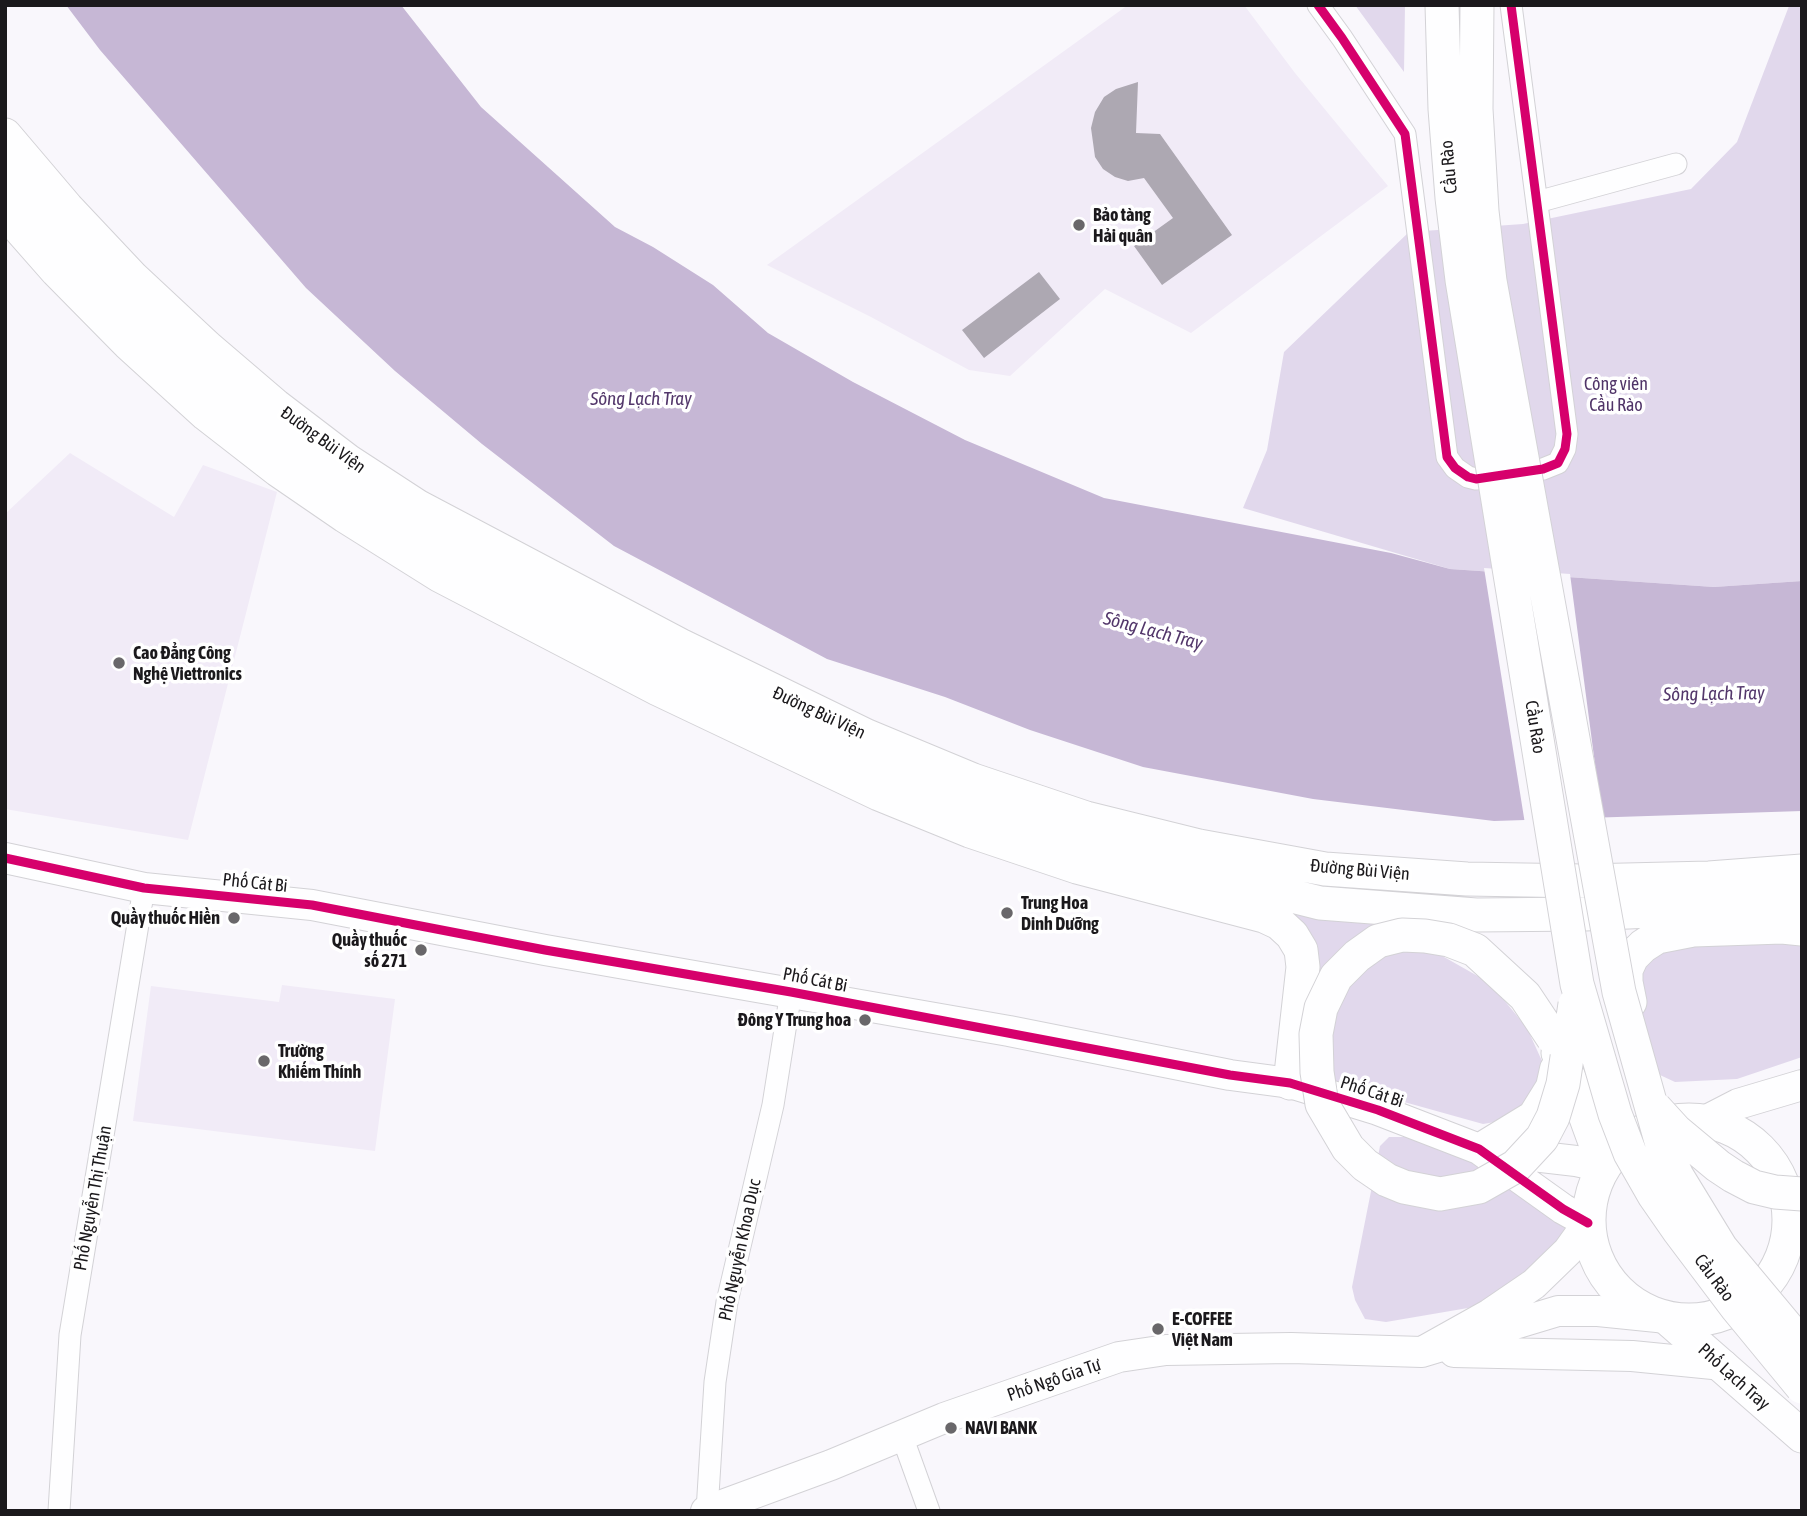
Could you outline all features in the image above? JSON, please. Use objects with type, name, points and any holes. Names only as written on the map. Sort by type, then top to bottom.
[{"type":"main road","name":"Cầu Rào","points":[[1442,5],[1445,109],[1462,280],[1577,984],[1610,1101],[1630,1153],[1679,1231],[1802,1388]]},
{"type":"main road","name":"Cầu Rào","points":[[1477,5],[1476,109],[1482,211],[1490,281],[1619,992],[1661,1141],[1699,1213],[1730,1259],[1802,1345]]},
{"type":"main road","name":"Đường Bùi Viện","points":[[5,135],[67,208],[132,277],[276,406],[348,461],[417,506],[657,633],[867,736],[973,780],[1099,821],[1199,846],[1325,869],[1467,879],[1584,881],[1709,878],[1802,871]]},
{"type":"main road","name":"Đường Bùi Viện","points":[[5,173],[113,294],[186,364],[333,481],[407,528],[577,622],[857,758],[1081,855],[1279,923],[1292,935],[1301,950],[1303,967],[1290,1083]]},
{"type":"main road","name":"Đường Bùi Viện","points":[[5,212],[57,271],[119,334],[206,414],[322,501],[439,575],[657,689],[879,794],[970,831],[1320,903],[1476,915],[1585,915],[1802,904]]},
{"type":"main road","points":[[1699,1121],[1660,1093],[1629,998],[1626,970],[1632,957],[1657,937],[1693,930],[1802,929]]},
{"type":"main road","points":[[1577,984],[1563,1084],[1553,1117],[1542,1138],[1527,1156],[1500,1177],[1479,1187],[1440,1194],[1404,1187],[1387,1180],[1365,1165],[1348,1148],[1322,1104],[1317,1072],[1316,1034],[1321,1008],[1336,977],[1356,956],[1378,941],[1402,934],[1449,940],[1475,950],[1525,996],[1555,1046],[1585,1114],[1604,1167]]},
{"type":"main road","points":[[1650,1104],[1675,1131],[1718,1166],[1754,1187],[1775,1192],[1795,1208]]},
{"type":"main road","points":[[1795,1208],[1785,1248],[1772,1276],[1752,1298],[1726,1313],[1697,1320],[1667,1318],[1636,1305],[1611,1284],[1595,1255],[1588,1223],[1592,1194],[1604,1167],[1620,1147],[1642,1132],[1667,1123],[1699,1121],[1730,1129],[1753,1143],[1772,1163],[1795,1208],[1802,1264]]},
{"type":"main road","name":"Phố Lạch Tray","points":[[1667,1318],[1802,1436]]},
{"type":"main road","points":[[1768,1407],[1777,1378],[1791,1360],[1802,1354]]},
{"type":"street","points":[[1318,5],[1405,134],[1447,457],[1455,468],[1476,479],[1544,469],[1558,463],[1565,449],[1567,434],[1511,5]]},
{"type":"street","points":[[1537,202],[1676,164]]},
{"type":"street","name":"Phố Cát Bi","points":[[5,858],[144,888],[312,905],[1230,1075],[1290,1083],[1378,1110],[1479,1149],[1604,1167]]},
{"type":"street","name":"Phố Nguyễn Thị Thuận","points":[[59,1511],[70,1335],[144,888]]},
{"type":"street","name":"Phố Nguyễn Khoa Dục","points":[[706,1511],[715,1382],[727,1302],[773,1105],[791,992]]},
{"type":"street","points":[[1479,1149],[1533,1116],[1551,1087],[1555,1046]]},
{"type":"street","points":[[1699,1121],[1738,1104],[1802,1085]]},
{"type":"street","name":"Phố Cát Bi","points":[[1479,1149],[1563,1209],[1588,1223]]},
{"type":"street","points":[[1422,1352],[1490,1314],[1534,1284],[1569,1251],[1588,1223]]},
{"type":"street","name":"Phố Ngô Gia Tự","points":[[706,1511],[944,1418],[1119,1357],[1166,1350],[1324,1347],[1422,1352],[1558,1311],[1598,1311],[1667,1318]]},
{"type":"street","points":[[1422,1352],[1632,1356],[1723,1365]]},
{"type":"street","points":[[902,1436],[929,1511]]},
{"type":"shaded area","name":"Bảo tàng Hải quân","points":[[1128,5],[1244,5],[1295,73],[1388,186],[1191,333],[1105,289],[1010,376],[969,370],[767,265]]},
{"type":"shaded area","name":"Cao Đẳng Công Nghệ Viettronics","points":[[70,453],[174,517],[203,465],[277,492],[188,840],[5,809],[5,514]]},
{"type":"shaded area","name":"Trường Khiếm Thính","points":[[282,985],[395,999],[375,1151],[133,1121],[151,986],[279,1002]]},
{"type":"green space","points":[[1355,5],[1405,5],[1404,72]]},
{"type":"green space","name":"Công viên Cầu Rào","points":[[1802,5],[1802,581],[1714,587],[1450,569],[1243,508],[1267,450],[1284,352],[1409,232],[1523,224],[1691,189],[1737,142],[1789,6]]},
{"type":"green space","points":[[1280,911],[1395,921],[1437,953],[1490,983],[1527,1028],[1542,1061],[1540,1084],[1524,1109],[1501,1121],[1483,1124],[1311,1076]]},
{"type":"green space","points":[[1802,911],[1802,1057],[1737,1079],[1675,1082],[1647,1069],[1616,955],[1627,937],[1667,920]]},
{"type":"green space","points":[[1389,1137],[1409,1137],[1492,1165],[1562,1217],[1570,1235],[1501,1299],[1468,1308],[1386,1322],[1365,1319],[1355,1300],[1352,1287],[1380,1146]]},
{"type":"water","name":"Sông Lạch Tray","points":[[66,5],[401,5],[481,107],[615,227],[653,247],[713,285],[768,333],[853,382],[965,440],[1104,498],[1391,553],[1450,569],[1714,587],[1802,581],[1802,811],[1494,821],[1313,799],[1143,767],[1030,730],[945,697],[827,659],[614,546],[482,444],[395,371],[306,288],[100,50]]},
{"type":"pier","points":[[1484,568],[1570,574],[1598,787],[1605,820],[1525,824]]},
{"type":"building","points":[[1138,82],[1136,133],[1160,134],[1232,235],[1162,285],[1134,246],[1173,218],[1144,178],[1128,181],[1103,169],[1095,157],[1091,128],[1095,112],[1104,97],[1116,89]]},
{"type":"building","points":[[1039,272],[1060,299],[984,358],[962,330]]},
{"type":"cycle path","points":[[1318,5],[1405,134],[1447,457],[1455,468],[1476,479],[1543,469],[1558,463],[1565,449],[1567,434],[1511,5]]},
{"type":"cycle path","points":[[5,858],[144,888],[312,905],[1230,1075],[1290,1083],[1378,1110],[1479,1149],[1563,1209],[1588,1223]]},
{"type":"place","name":"Bảo tàng Hải quân","points":[[1079,225]]},
{"type":"place","name":"Cao Đẳng Công Nghệ Viettronics","points":[[119,663]]},
{"type":"place","name":"Trung Hoa Dinh Dưỡng","points":[[1007,913]]},
{"type":"place","name":"Quầy thuốc Hiền","points":[[234,918]]},
{"type":"place","name":"Quầy thuốc số 271","points":[[421,950]]},
{"type":"place","name":"Đông Y Trung hoa","points":[[865,1020]]},
{"type":"place","name":"Trường Khiếm Thính","points":[[264,1061]]},
{"type":"place","name":"E-COFFEE Việt Nam","points":[[1158,1329]]},
{"type":"place","name":"NAVI BANK","points":[[951,1428]]}]
